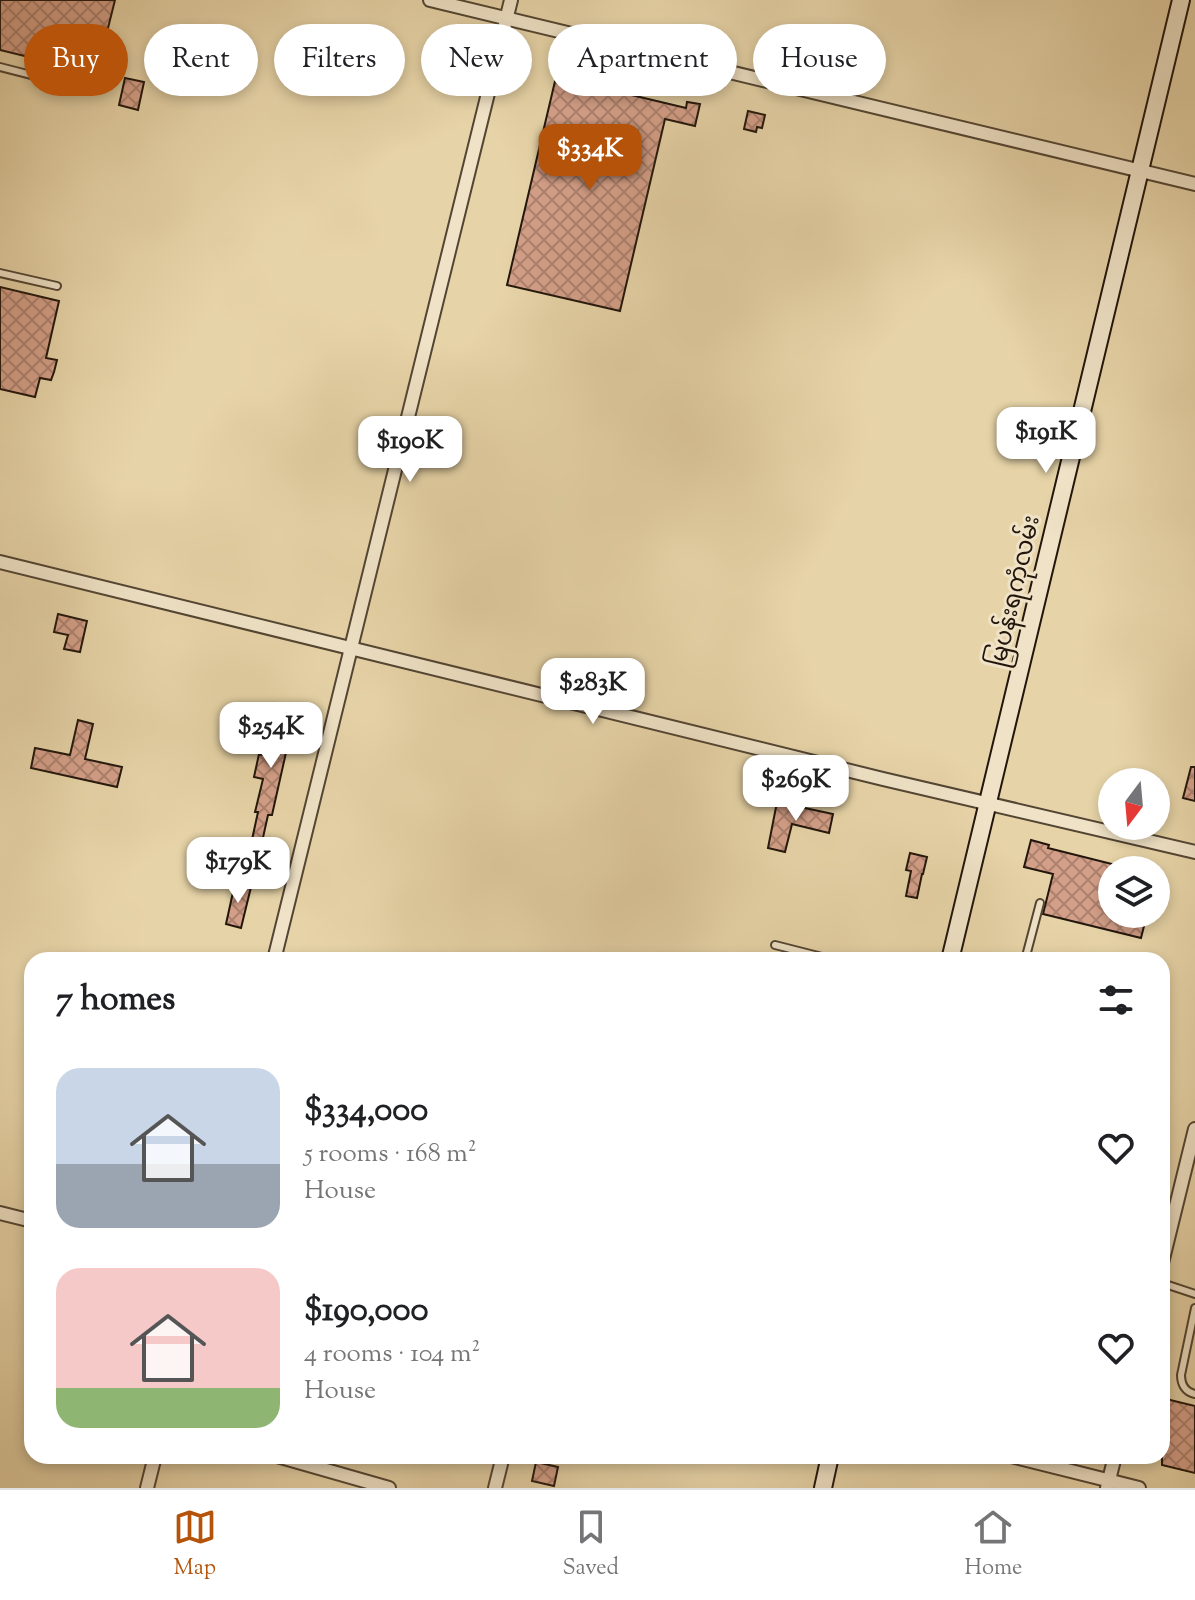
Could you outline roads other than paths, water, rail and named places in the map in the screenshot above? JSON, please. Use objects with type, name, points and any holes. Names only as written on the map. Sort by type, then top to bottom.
[{"type":"street","points":[[430,0],[1195,184]]},
{"type":"street","points":[[276,952],[511,0]]},
{"type":"street","name":"မြပန်းရကုံလမ်း","points":[[952,952],[1181,0]]},
{"type":"street","points":[[0,562],[1195,852]]},
{"type":"street","points":[[1170,1231],[1195,1129]]},
{"type":"street","points":[[0,1213],[24,1219]]},
{"type":"street","points":[[147,1488],[153,1464]]},
{"type":"street","points":[[305,1464],[389,1488]]},
{"type":"street","points":[[495,1488],[501,1464]]},
{"type":"street","points":[[823,1488],[828,1464]]},
{"type":"street","points":[[1039,1464],[1108,1484],[1139,1488]]},
{"type":"street","points":[[1108,1484],[1113,1464]]},
{"type":"lane","points":[[0,67],[24,73]]},
{"type":"lane","points":[[0,273],[57,286]]},
{"type":"lane","points":[[1027,952],[1040,903]]},
{"type":"lane","points":[[775,945],[803,952]]},
{"type":"lane","points":[[1170,1286],[1195,1294]]},
{"type":"lane","points":[[1195,1308],[1181,1375],[1183,1386],[1195,1394]]}]
